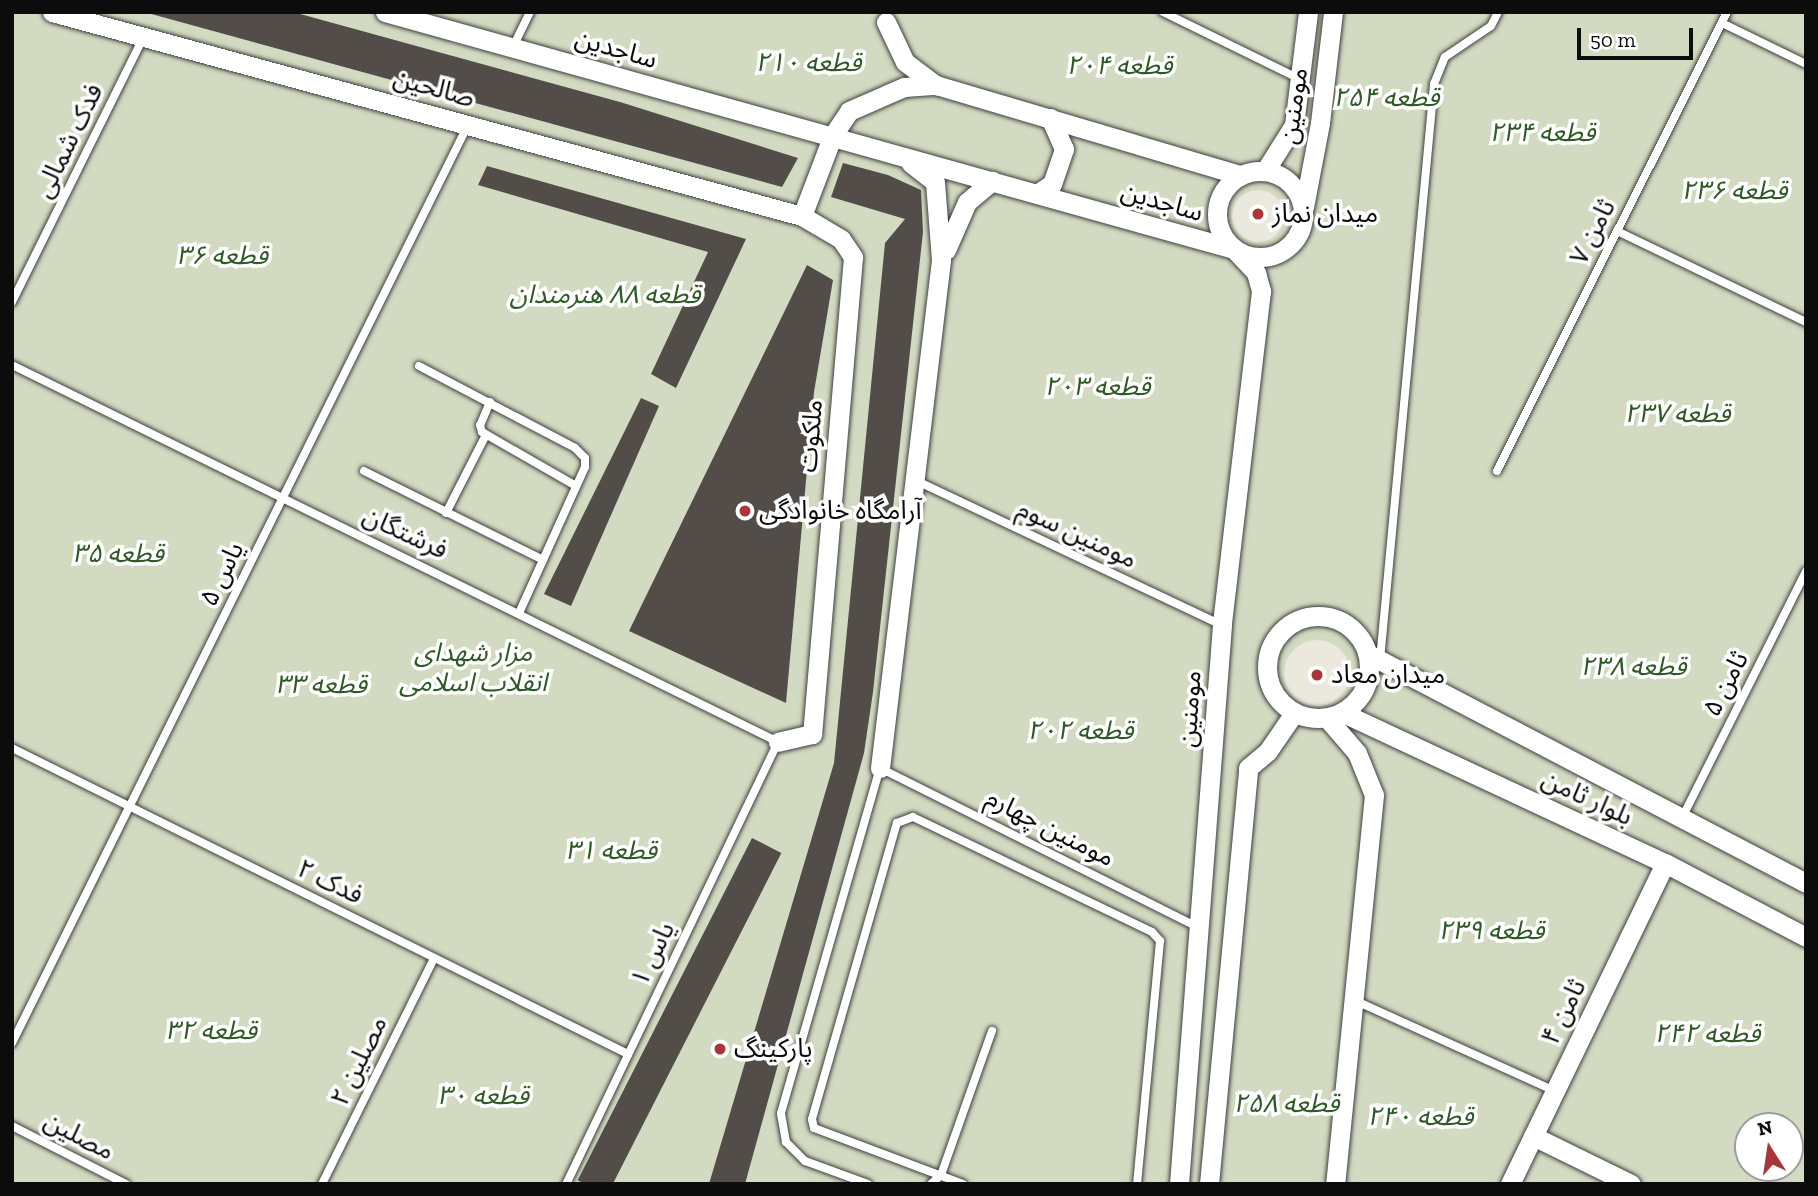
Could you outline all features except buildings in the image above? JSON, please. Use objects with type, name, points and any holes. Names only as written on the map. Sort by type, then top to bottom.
[{"type":"street","name":"صالحین","points":[[52,12],[802,216]]},
{"type":"street","name":"ساجدین","points":[[385,12],[1234,249]]},
{"type":"street","name":"مومنین","points":[[1265,171],[1294,125],[1308,12]]},
{"type":"street","name":"مومنین","points":[[1304,207],[1320,123],[1333,12]]},
{"type":"street","name":"ساجدین","points":[[886,22],[905,62],[936,85]]},
{"type":"street","name":"ساجدین","points":[[833,135],[849,111],[876,97],[904,87],[936,85],[1240,175]]},
{"type":"street","points":[[1037,194],[1052,184],[1064,149],[1050,118]]},
{"type":"street","points":[[802,216],[833,135]]},
{"type":"street","points":[[880,768],[941,260],[935,182],[905,158]]},
{"type":"street","points":[[1265,171],[1290,182],[1304,207],[1302,227],[1286,249],[1260,258],[1234,249],[1224,239],[1216,211],[1228,184],[1240,175],[1265,171]]},
{"type":"street","points":[[941,260],[967,202],[992,181]]},
{"type":"street","name":"ملکوت","points":[[778,743],[812,734],[853,257],[841,239],[802,216]]},
{"type":"street","name":"مومنین","points":[[1179,1184],[1222,625],[1261,291],[1256,273],[1234,249]]},
{"type":"street","points":[[1309,617],[1334,618],[1355,632],[1374,657],[1366,687],[1335,715],[1294,713],[1280,703],[1266,672],[1271,648],[1286,627],[1309,617]]},
{"type":"street","name":"بلوار ثامن","points":[[1374,657],[1683,816],[1806,883]]},
{"type":"street","points":[[1209,1184],[1248,768],[1268,751],[1294,713]]},
{"type":"street","points":[[1335,715],[1357,753],[1374,795],[1335,1184]]},
{"type":"street","name":"بلوار ثامن","points":[[1335,715],[1665,863],[1806,937]]},
{"type":"street","name":"ثامن ۴","points":[[1510,1184],[1665,863]]},
{"type":"street","points":[[1533,1136],[1631,1184]]},
{"type":"lane","points":[[513,48],[530,12]]},
{"type":"lane","points":[[1163,12],[1301,80]]},
{"type":"lane","points":[[1374,657],[1434,85],[1445,57],[1492,26],[1497,12]]},
{"type":"lane","name":"ثامن ۷","points":[[1497,471],[1727,12]]},
{"type":"lane","points":[[1722,23],[1806,64]]},
{"type":"lane","name":"فدک شمالی","points":[[12,302],[144,37]]},
{"type":"lane","name":"یاس ۵","points":[[12,1043],[468,124]]},
{"type":"lane","points":[[1617,232],[1806,322]]},
{"type":"lane","name":"فرشتگان","points":[[12,365],[283,499],[520,611],[778,743]]},
{"type":"lane","points":[[419,366],[579,451],[586,462],[520,611]]},
{"type":"lane","points":[[490,402],[480,428],[486,435],[576,486]]},
{"type":"lane","points":[[446,513],[486,435]]},
{"type":"lane","points":[[364,471],[543,560]]},
{"type":"lane","name":"مومنین سوم","points":[[915,480],[1222,625]]},
{"type":"lane","name":"ثامن ۵","points":[[1683,816],[1806,571]]},
{"type":"lane","name":"یاس ۱","points":[[566,1184],[778,743]]},
{"type":"lane","name":"فدک ۲","points":[[12,748],[628,1054]]},
{"type":"lane","points":[[867,1184],[805,1161],[786,1142],[781,1113],[880,768]]},
{"type":"lane","name":"مومنین چهارم","points":[[880,768],[1200,928]]},
{"type":"lane","points":[[963,1184],[814,1128],[811,1119],[897,823],[913,817],[1152,932],[1160,941],[1138,1184]]},
{"type":"lane","name":"مصلین ۲","points":[[322,1184],[434,958]]},
{"type":"lane","points":[[1354,1000],[1555,1091]]},
{"type":"lane","points":[[931,1184],[941,1175],[992,1031]]},
{"type":"lane","name":"مصلین","points":[[12,1126],[126,1184]]},
{"type":"green space","points":[[12,12],[1806,12],[1806,1184],[12,1184]]},
{"type":"shaded area","name":"میدان نماز","points":[[1258,190],[1268,192],[1276,198],[1282,206],[1282,226],[1276,234],[1268,240],[1258,242],[1248,240],[1240,234],[1234,226],[1232,216],[1234,206],[1240,198],[1248,192]]},
{"type":"shaded area","name":"میدان معاد","points":[[1317,640],[1330,643],[1340,650],[1347,660],[1350,673],[1347,686],[1340,696],[1330,703],[1317,706],[1304,703],[1294,696],[1287,686],[1284,673],[1287,660],[1294,650],[1304,643]]},
{"type":"place","name":"میدان نماز","points":[[1258,214]]},
{"type":"place","name":"آرامگاه خانوادگی","points":[[745,511]]},
{"type":"place","name":"میدان معاد","points":[[1317,675]]},
{"type":"place","name":"پارکینگ","points":[[720,1049]]},
{"type":"park label","name":"قطعه ۲۱۰","points":[[808,63]]},
{"type":"park label","name":"قطعه ۲۰۴","points":[[1119,66]]},
{"type":"park label","name":"قطعه ۲۵۴","points":[[1386,98]]},
{"type":"park label","name":"قطعه ۲۳۴","points":[[1542,133]]},
{"type":"park label","name":"قطعه ۲۳۶","points":[[1734,191]]},
{"type":"park label","name":"قطعه ۳۶","points":[[222,256]]},
{"type":"park label","name":"قطعه ۸۸ هنرمندان","points":[[605,295]]},
{"type":"park label","name":"قطعه ۲۰۳","points":[[1097,387]]},
{"type":"park label","name":"قطعه ۲۳۷","points":[[1677,414]]},
{"type":"park label","name":"قطعه ۳۵","points":[[118,554]]},
{"type":"park label","name":"قطعه ۲۳۸","points":[[1633,667]]},
{"type":"park label","name":"مزار شهدای انقلاب اسلامی","points":[[473,668]]},
{"type":"park label","name":"قطعه ۳۳","points":[[321,685]]},
{"type":"park label","name":"قطعه ۲۰۲","points":[[1080,731]]},
{"type":"park label","name":"قطعه ۳۱","points":[[611,851]]},
{"type":"park label","name":"قطعه ۲۳۹","points":[[1491,931]]},
{"type":"park label","name":"قطعه ۳۲","points":[[211,1031]]},
{"type":"park label","name":"قطعه ۲۴۲","points":[[1707,1034]]},
{"type":"park label","name":"قطعه ۳۰","points":[[483,1096]]},
{"type":"park label","name":"قطعه ۲۵۸","points":[[1286,1104]]},
{"type":"park label","name":"قطعه ۲۴۰","points":[[1420,1117]]}]
